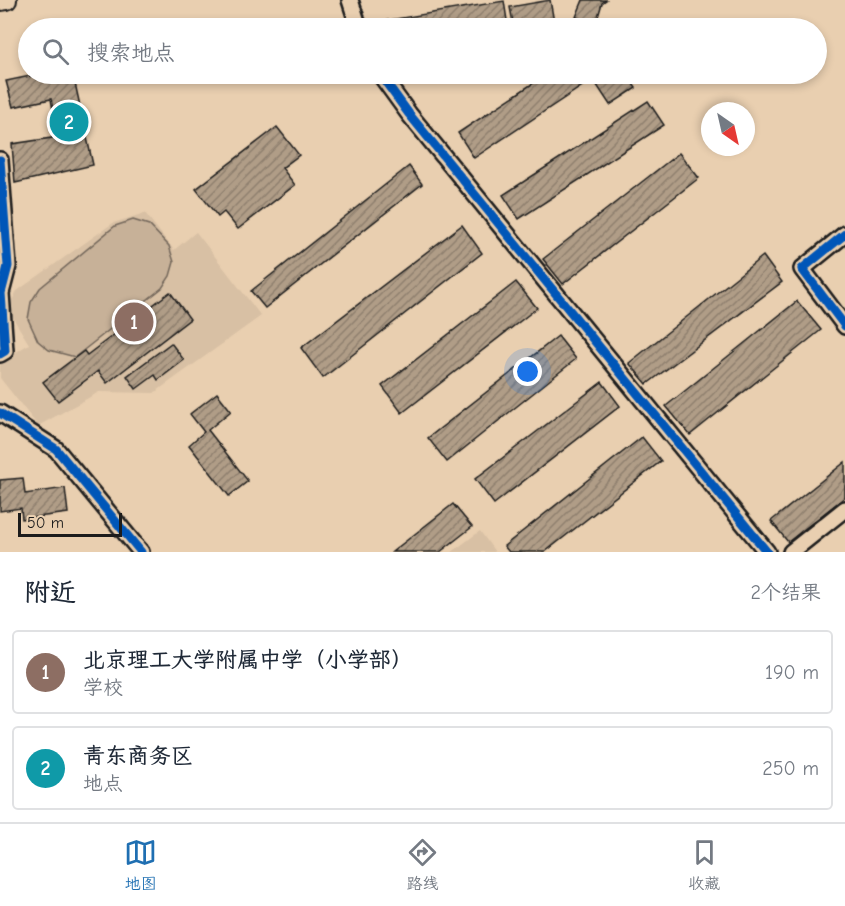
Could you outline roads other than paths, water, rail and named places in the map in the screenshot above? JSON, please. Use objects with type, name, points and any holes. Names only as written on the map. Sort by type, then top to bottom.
[{"type":"street","points":[[0,1],[7,0]]},
{"type":"street","points":[[350,0],[356,18]]},
{"type":"street","points":[[388,84],[767,552]]},
{"type":"street","points":[[0,160],[8,266],[1,293],[5,351],[0,354]]},
{"type":"street","points":[[845,234],[802,269],[845,326]]},
{"type":"street","points":[[0,412],[56,449],[141,552]]},
{"type":"street","points":[[791,552],[845,509]]},
{"type":"place","name":"青东商务区","points":[[69,122]]},
{"type":"place","name":"北京理工大学附属中学（小学部）","points":[[134,322]]}]
